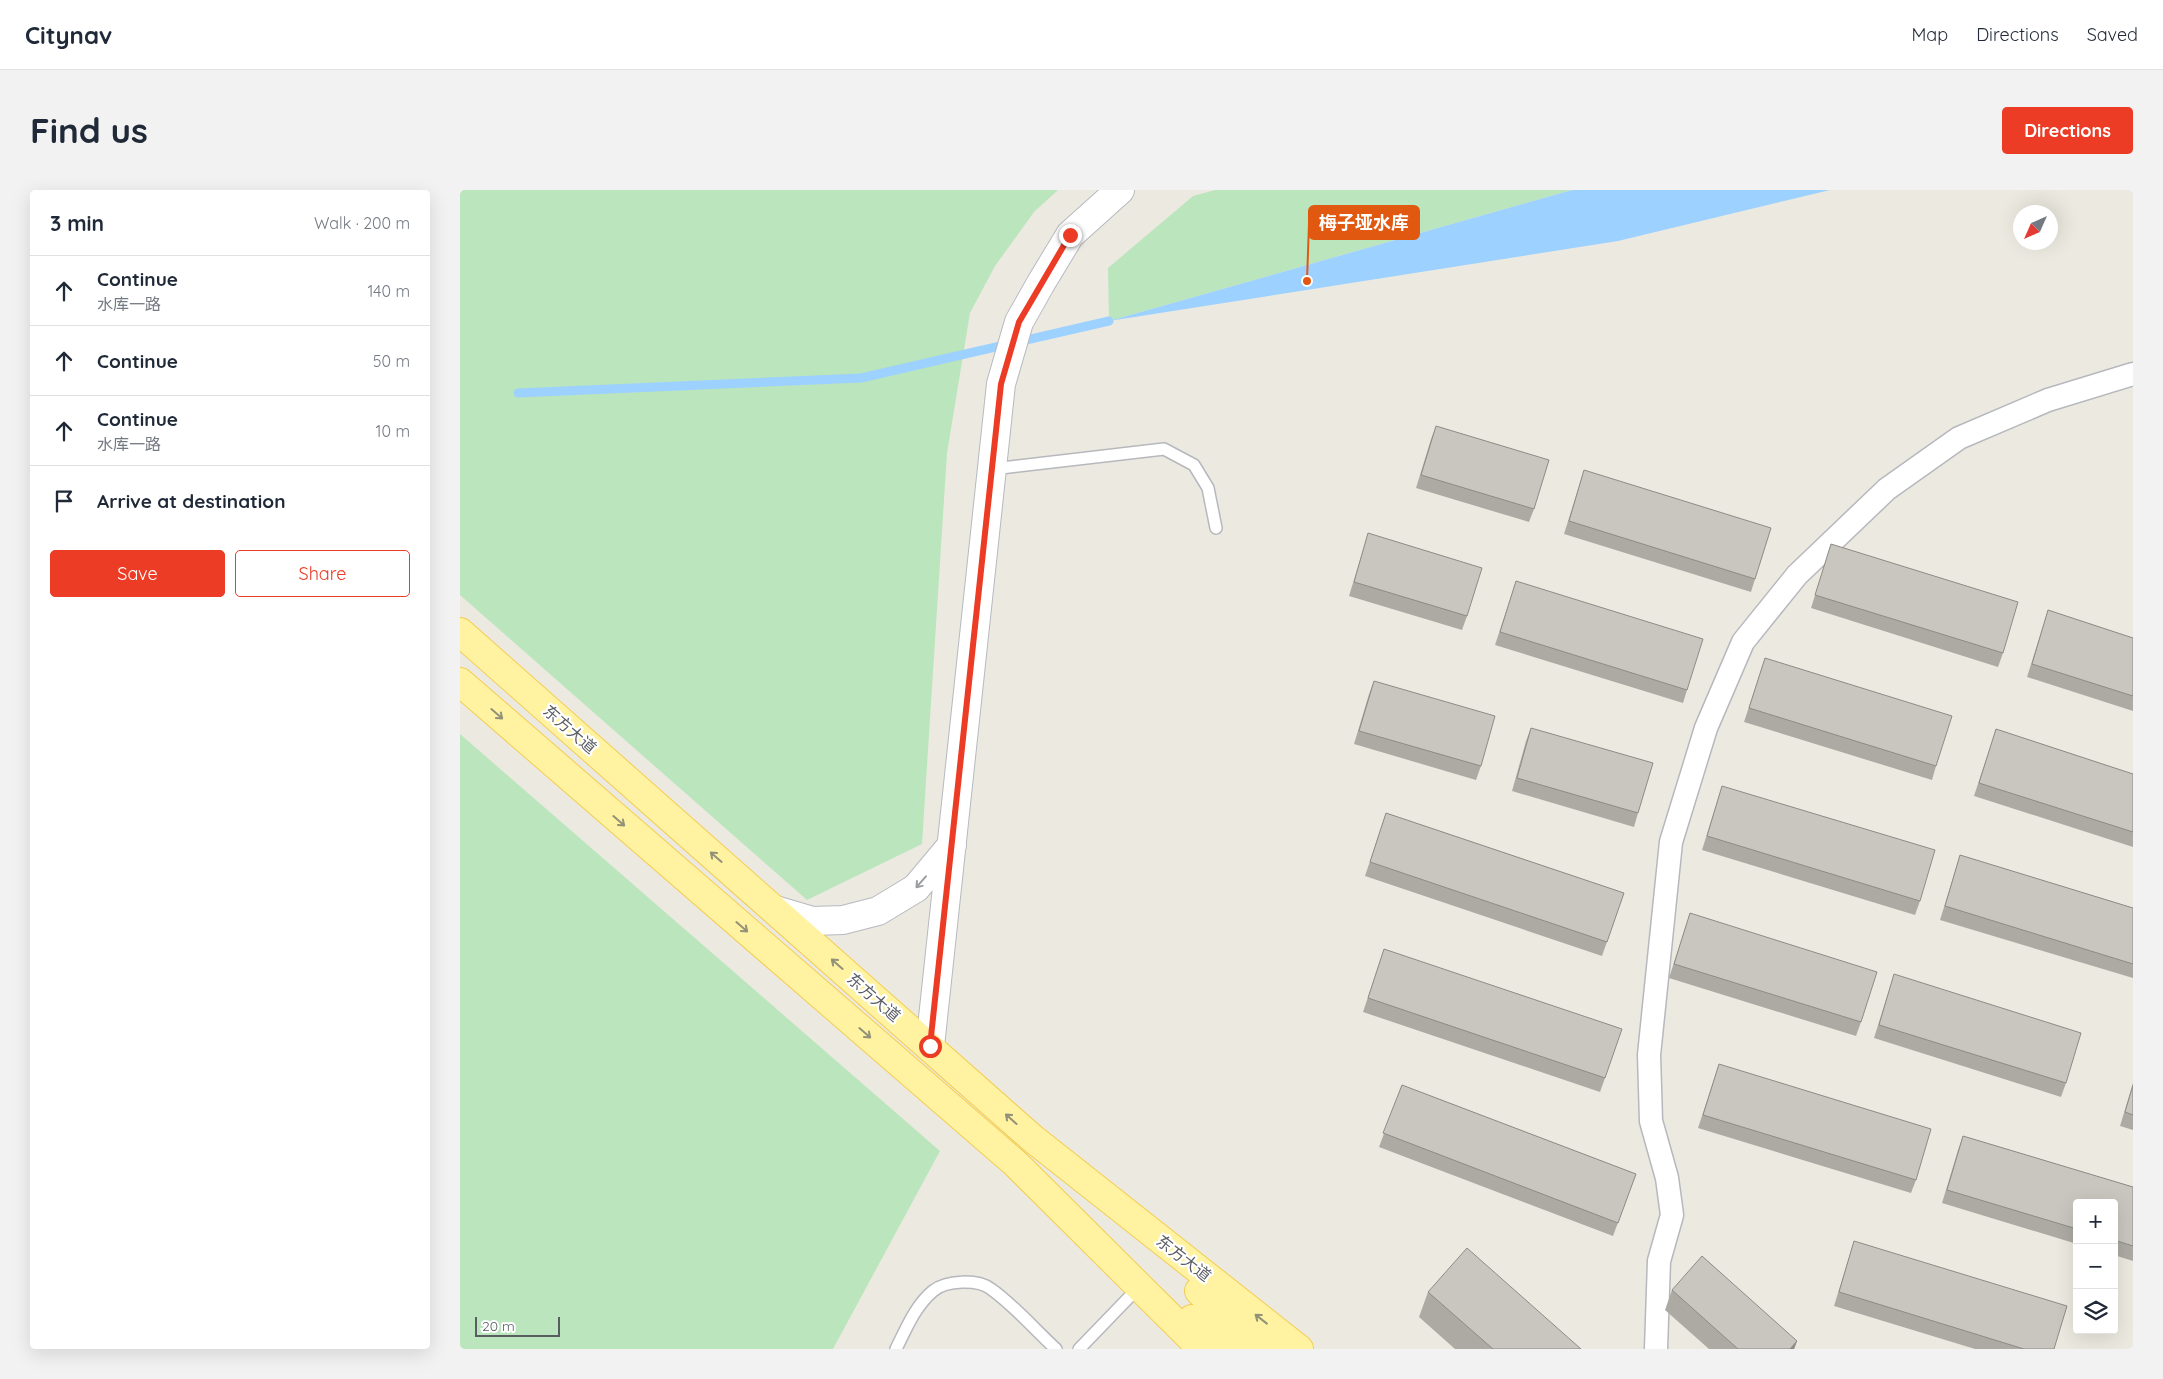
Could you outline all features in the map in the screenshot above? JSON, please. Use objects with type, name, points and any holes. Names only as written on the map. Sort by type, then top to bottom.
[{"type":"main road","name":"东方大道","points":[[460,632],[1032,1138],[1299,1349]]},
{"type":"main road","name":"东方大道","points":[[460,682],[1016,1164],[1202,1349]]},
{"type":"main road","points":[[1032,1138],[1262,1349]]},
{"type":"main road","points":[[1016,1164],[1227,1349]]},
{"type":"street","points":[[930,1046],[1001,384],[1019,322],[1070,235],[1120,190]]},
{"type":"street","points":[[1656,1349],[1659,1261],[1672,1215],[1667,1178],[1651,1121],[1649,1055],[1672,842],[1706,728],[1743,642],[1797,575],[1887,489],[1959,438],[2048,400],[2133,374]]},
{"type":"street","points":[[776,910],[812,921],[843,920],[878,911],[916,888],[952,845]]},
{"type":"lane","points":[[993,469],[1164,449],[1194,465],[1208,488],[1216,528]]},
{"type":"lane","points":[[896,1349],[917,1308],[934,1290],[950,1284],[975,1283],[990,1288],[1056,1349]]},
{"type":"lane","points":[[1079,1349],[1140,1287]]},
{"type":"green space","points":[[460,190],[1058,190],[1034,212],[995,266],[970,313],[947,453],[922,844],[807,900],[460,595]]},
{"type":"green space","points":[[1215,190],[1572,190],[1109,321],[1108,268],[1193,196]]},
{"type":"green space","points":[[460,734],[940,1151],[833,1349],[460,1349]]},
{"type":"water","points":[[1572,190],[1830,190],[1618,241],[1109,321]]},
{"type":"building","points":[[1436,426],[1549,460],[1534,509],[1421,475]]},
{"type":"building","points":[[1584,470],[1771,528],[1755,579],[1569,521]]},
{"type":"building","points":[[1368,533],[1482,568],[1467,616],[1354,582]]},
{"type":"building","points":[[1831,544],[2018,602],[2003,653],[1815,595]]},
{"type":"building","points":[[1516,581],[1703,639],[1687,690],[1500,632]]},
{"type":"building","points":[[2048,610],[2133,638],[2133,696],[2032,664]]},
{"type":"building","points":[[1765,658],[1952,716],[1936,766],[1749,708]]},
{"type":"building","points":[[1374,681],[1495,716],[1481,766],[1359,731]]},
{"type":"building","points":[[1531,728],[1653,763],[1638,813],[1517,778]]},
{"type":"building","points":[[1996,729],[2133,774],[2133,832],[1979,783]]},
{"type":"building","points":[[1722,786],[1935,850],[1920,901],[1707,836]]},
{"type":"building","points":[[1386,813],[1624,893],[1607,942],[1370,862]]},
{"type":"building","points":[[1960,855],[2133,908],[2133,964],[1945,906]]},
{"type":"building","points":[[1690,913],[1877,972],[1861,1022],[1674,964]]},
{"type":"building","points":[[1384,949],[1622,1029],[1605,1078],[1368,998]]},
{"type":"building","points":[[1894,974],[2081,1033],[2066,1083],[1879,1025]]},
{"type":"building","points":[[1719,1064],[1931,1129],[1916,1180],[1703,1115]]},
{"type":"building","points":[[1402,1085],[1636,1174],[1618,1223],[1383,1133]]},
{"type":"building","points":[[2133,1085],[2133,1115],[2125,1112]]},
{"type":"building","points":[[1963,1136],[2133,1187],[2133,1246],[2118,1241],[2118,1199],[2073,1199],[2073,1228],[1947,1190]]},
{"type":"building","points":[[1854,1241],[2067,1306],[2054,1349],[2024,1349],[1839,1292]]},
{"type":"building","points":[[1467,1248],[1581,1349],[1493,1349],[1428,1292]]},
{"type":"building","points":[[1702,1256],[1797,1341],[1790,1349],[1738,1349],[1672,1290]]},
{"type":"waterway","points":[[518,393],[861,378],[1109,321]]},
{"type":"place","name":"梅子垭水库","points":[[1307,281]]},
{"type":"route","points":[[930,1046],[1001,384],[1019,322],[1070,235]]}]
